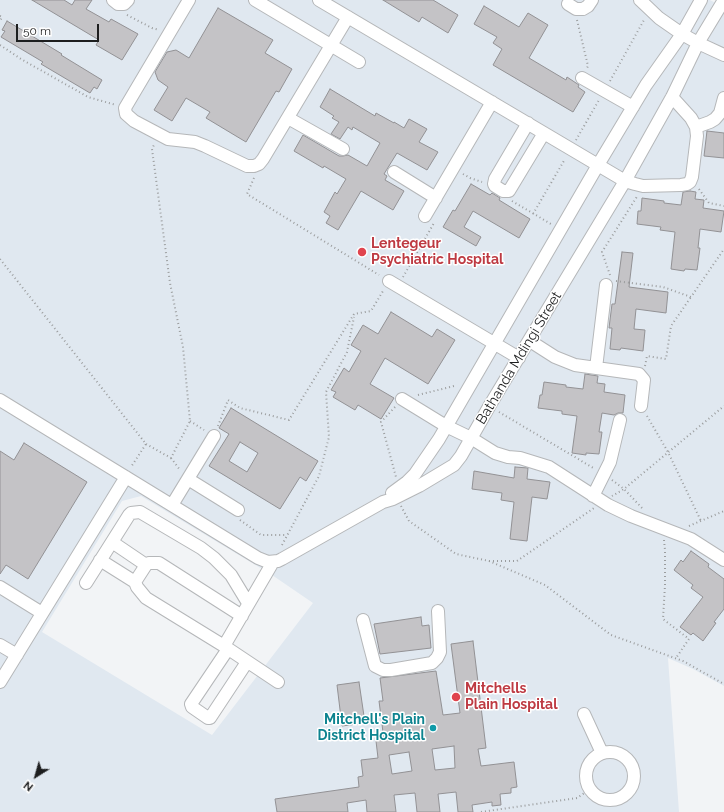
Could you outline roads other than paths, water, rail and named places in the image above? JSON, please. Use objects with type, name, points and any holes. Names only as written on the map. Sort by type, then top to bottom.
[{"type":"street","points":[[189,0],[125,108],[129,117],[160,135],[177,141],[195,142],[247,166],[254,166],[263,160],[348,17]]},
{"type":"street","points":[[255,0],[358,62]]},
{"type":"street","points":[[319,0],[625,182],[643,186],[687,184],[690,182],[692,177],[697,136],[696,127],[691,118],[672,97]]},
{"type":"street","points":[[573,7],[586,8],[592,0]]},
{"type":"street","points":[[640,0],[659,18],[682,34],[724,55]]},
{"type":"street","name":"Bathanda Mdingi Street","points":[[389,498],[415,474],[446,426],[598,165],[646,85],[682,34],[701,0]]},
{"type":"street","name":"Bathanda Mdingi Street","points":[[273,562],[282,559],[389,498],[442,473],[454,465],[461,456],[625,182],[672,97],[698,43],[724,0]]},
{"type":"street","points":[[582,78],[633,107]]},
{"type":"street","points":[[696,127],[715,119],[720,113],[724,98]]},
{"type":"street","points":[[425,216],[492,102]]},
{"type":"street","points":[[288,118],[343,149]]},
{"type":"street","points":[[528,123],[495,179],[495,186],[507,192],[512,188],[544,133]]},
{"type":"street","points":[[394,172],[436,198]]},
{"type":"street","points":[[389,281],[519,358]]},
{"type":"street","points":[[596,368],[606,286]]},
{"type":"street","points":[[530,341],[544,351],[565,362],[575,365],[636,373],[643,377],[644,383],[641,406]]},
{"type":"street","points":[[402,399],[446,426],[471,438],[500,455],[520,458],[549,466],[598,499],[631,516],[691,539],[724,560]]},
{"type":"street","points":[[1,403],[258,558],[273,562],[248,603],[226,647],[192,704],[192,707],[210,718],[247,662]]},
{"type":"street","points":[[598,499],[604,474],[612,455],[620,420]]},
{"type":"street","points":[[172,505],[214,436]]},
{"type":"street","points":[[0,682],[126,477]]},
{"type":"street","points":[[188,479],[238,510]]},
{"type":"street","points":[[86,583],[128,516],[131,513],[140,512],[201,548],[214,558],[231,575],[248,603]]},
{"type":"street","points":[[112,542],[146,565]]},
{"type":"street","points":[[100,560],[135,582],[146,598],[226,647],[278,682]]},
{"type":"street","points":[[135,582],[146,565],[149,563],[159,564],[242,616]]},
{"type":"street","points":[[0,587],[42,613]]},
{"type":"street","points":[[363,620],[375,666],[383,670],[391,670],[432,663],[437,658],[440,652],[438,611]]},
{"type":"street","points":[[0,645],[17,655]]},
{"type":"street","points":[[584,714],[602,753]]},
{"type":"street","points":[[602,753],[617,753],[624,756],[633,769],[634,777],[628,791],[622,796],[614,799],[599,797],[586,778],[586,770],[590,763],[595,757],[602,753]]},
{"type":"place","name":"Lentegeur Psychiatric Hospital","points":[[362,252]]},
{"type":"place","name":"Mitchells Plain Hospital","points":[[456,697]]},
{"type":"place","name":"Mitchell's Plain District Hospital","points":[[433,728]]}]
